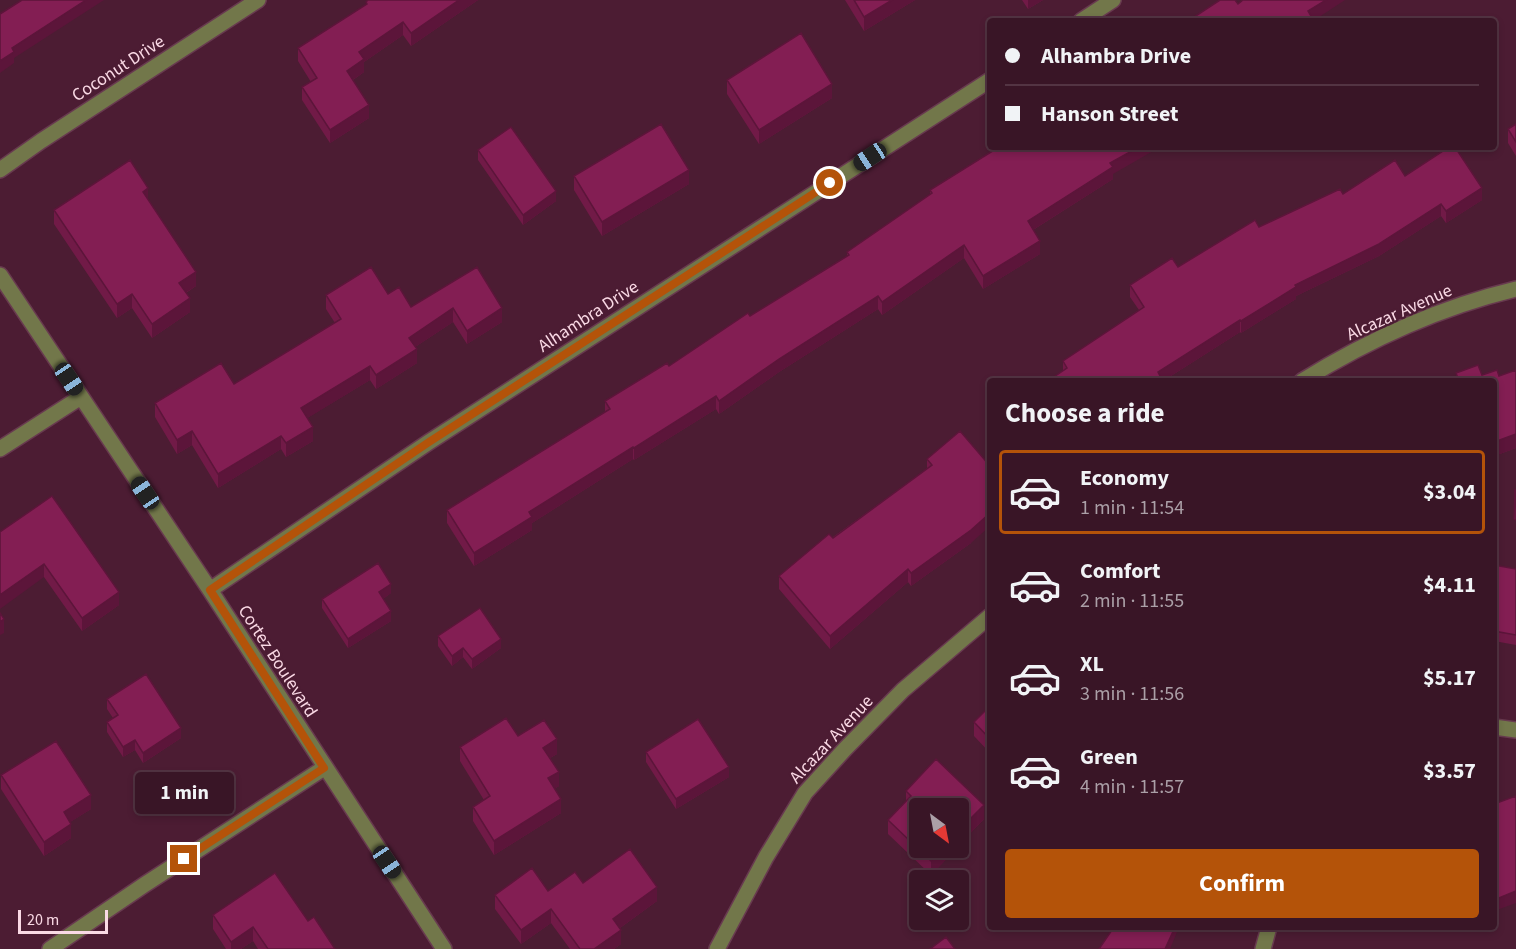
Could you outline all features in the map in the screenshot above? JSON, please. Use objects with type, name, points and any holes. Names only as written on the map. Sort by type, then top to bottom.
[{"type":"street","name":"Coconut Drive","points":[[0,170],[258,0]]},
{"type":"street","points":[[1086,18],[1113,0]]},
{"type":"street","name":"Alhambra Drive","points":[[210,590],[429,442],[987,82]]},
{"type":"street","name":"Cortez Boulevard","points":[[0,275],[210,590],[444,949]]},
{"type":"street","name":"Alcazar Avenue","points":[[1307,378],[1366,345],[1430,316],[1490,295],[1516,289]]},
{"type":"street","points":[[0,449],[81,397]]},
{"type":"street","name":"Alcazar Avenue","points":[[717,949],[766,858],[805,793],[903,690],[987,619]]},
{"type":"street","points":[[1497,727],[1516,730]]},
{"type":"street","points":[[50,949],[324,768]]},
{"type":"street","points":[[1263,949],[1268,930]]},
{"type":"building","points":[[22,0],[86,0],[12,48],[14,52],[0,61],[0,14]]},
{"type":"building","points":[[368,0],[459,0],[411,33],[403,22],[359,52],[364,59],[347,71],[369,105],[330,130],[302,87],[317,78],[298,48],[367,4]]},
{"type":"building","points":[[854,0],[892,0],[864,17]]},
{"type":"building","points":[[1220,0],[1235,0],[1238,4],[1243,0],[1326,0],[1308,11],[1312,18],[1193,18]]},
{"type":"building","points":[[801,33],[832,84],[759,130],[727,80]]},
{"type":"building","points":[[661,124],[689,170],[602,222],[574,176]]},
{"type":"building","points":[[1516,124],[1516,142],[1508,129]]},
{"type":"building","points":[[511,127],[556,191],[523,215],[478,150]]},
{"type":"building","points":[[994,150],[1134,150],[1110,163],[1113,167],[1028,221],[1040,241],[983,276],[964,245],[882,302],[878,296],[779,359],[719,401],[716,396],[529,512],[532,517],[474,553],[447,510],[610,409],[605,401],[667,363],[669,366],[748,313],[750,316],[849,255],[847,252],[932,193],[930,190]]},
{"type":"building","points":[[1444,150],[1457,150],[1482,188],[1446,211],[1441,204],[1379,244],[1295,285],[1296,287],[1158,372],[1161,378],[1052,378],[1067,368],[1063,361],[1144,307],[1130,285],[1172,258],[1178,267],[1255,220],[1259,227],[1340,189],[1343,194],[1395,160],[1405,176]]},
{"type":"building","points":[[130,160],[148,188],[143,192],[196,272],[179,283],[190,298],[152,324],[132,294],[117,304],[54,210]]},
{"type":"building","points":[[371,267],[388,294],[399,287],[411,307],[477,267],[502,308],[467,331],[453,308],[409,338],[417,349],[376,375],[370,366],[301,408],[313,427],[286,443],[281,436],[218,474],[192,431],[177,440],[155,403],[221,363],[234,384],[341,319],[326,295]]},
{"type":"building","points":[[1478,365],[1482,375],[1497,370],[1499,376],[1516,370],[1516,434],[1497,441],[1497,378],[1458,378],[1456,373]]},
{"type":"building","points":[[960,431],[987,462],[987,516],[911,573],[908,569],[830,636],[779,576],[829,534],[833,538],[932,465],[927,459]]},
{"type":"building","points":[[1516,490],[1516,520],[1514,519]]},
{"type":"building","points":[[52,496],[119,592],[82,618],[44,564],[0,595],[0,532]]},
{"type":"building","points":[[378,563],[391,584],[379,592],[391,611],[348,639],[322,599]]},
{"type":"building","points":[[1497,566],[1516,569],[1516,635],[1497,632]]},
{"type":"building","points":[[480,608],[501,639],[472,659],[463,648],[452,656],[438,636]]},
{"type":"building","points":[[146,674],[181,728],[143,753],[135,740],[123,747],[107,722],[118,715],[107,699]]},
{"type":"building","points":[[987,709],[987,736],[974,722]]},
{"type":"building","points":[[506,718],[518,736],[544,720],[557,739],[543,748],[559,772],[548,778],[561,799],[494,841],[473,807],[490,796],[460,747]]},
{"type":"building","points":[[698,719],[729,767],[676,799],[646,752]]},
{"type":"building","points":[[56,741],[91,795],[64,812],[71,824],[44,842],[1,775]]},
{"type":"building","points":[[936,759],[984,805],[969,820],[969,798],[909,798],[911,796],[906,791]]},
{"type":"building","points":[[1516,796],[1516,891],[1497,899],[1497,803]]},
{"type":"building","points":[[909,798],[909,840],[888,820]]},
{"type":"building","points":[[630,849],[657,887],[613,919],[621,930],[594,949],[580,949],[551,909],[521,930],[495,895],[532,868],[548,891],[575,872],[583,883]]},
{"type":"building","points":[[275,873],[308,921],[314,917],[335,949],[268,949],[253,927],[231,942],[213,915]]},
{"type":"building","points":[[1112,930],[1174,930],[1165,949],[1099,949]]},
{"type":"building","points":[[946,937],[955,949],[930,949]]},
{"type":"route","points":[[184,859],[324,768],[210,590],[429,442],[830,183]]}]
